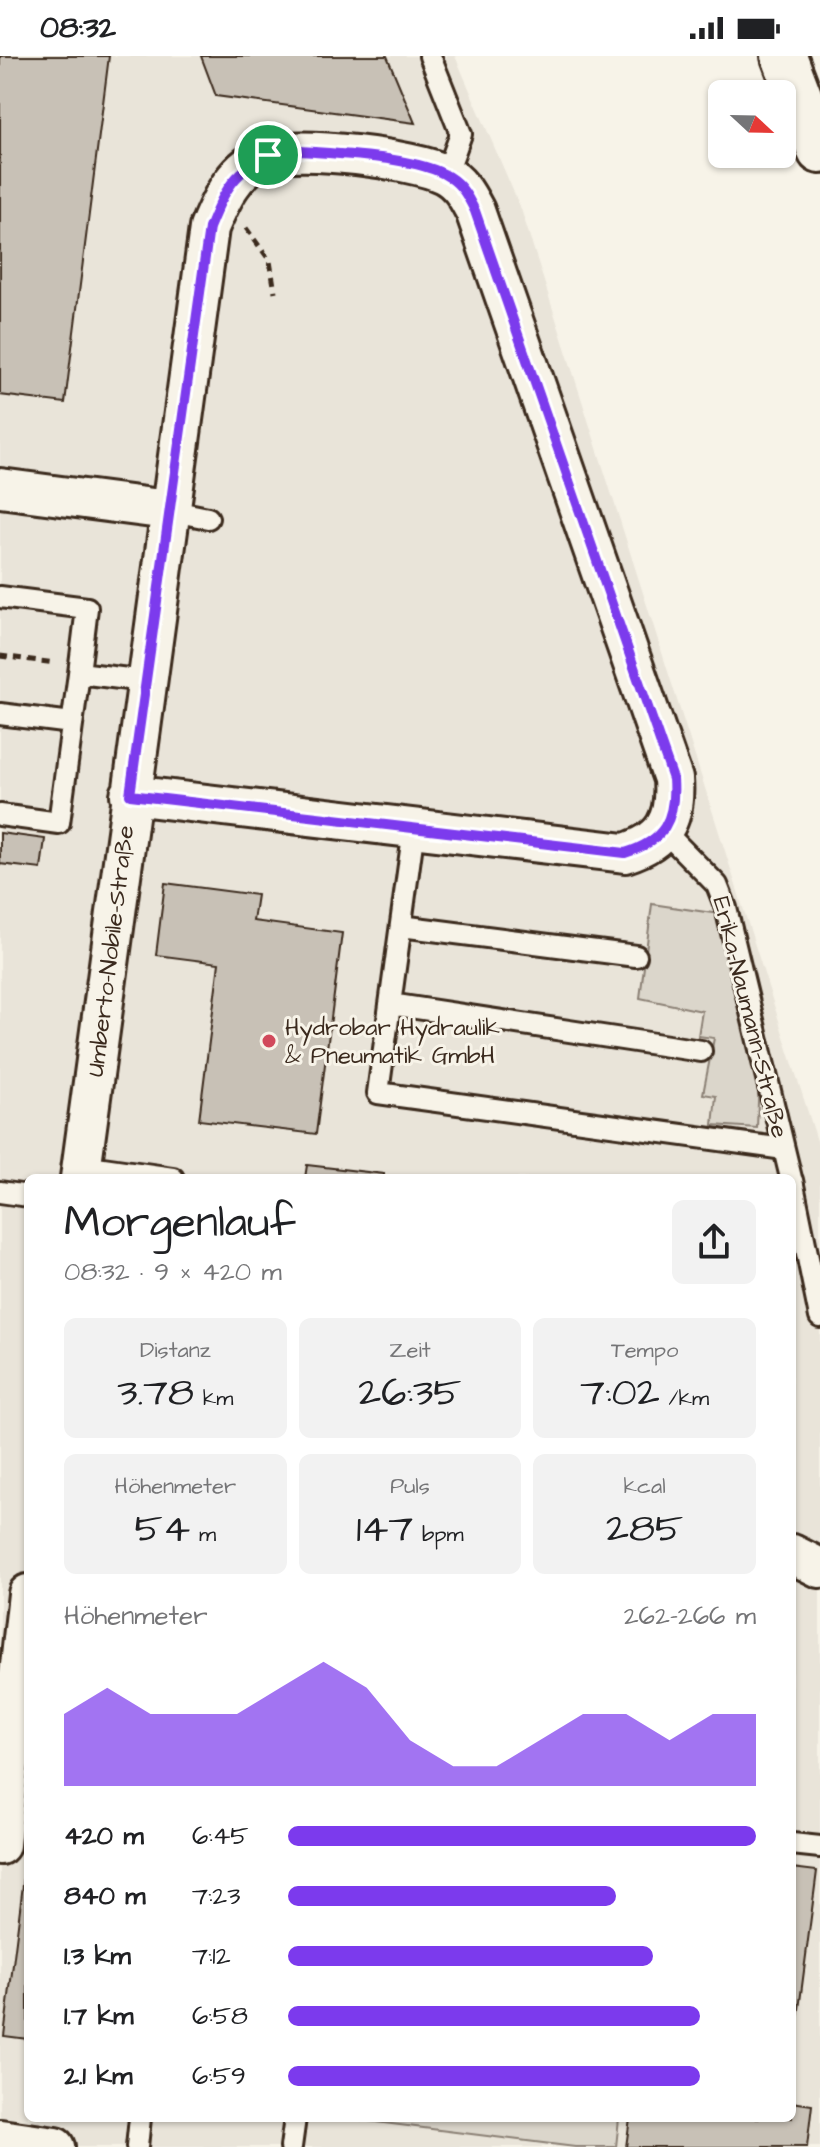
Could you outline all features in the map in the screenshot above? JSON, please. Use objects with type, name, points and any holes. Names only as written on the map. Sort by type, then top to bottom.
[{"type":"highway","points":[[784,56],[820,151]]},
{"type":"street","points":[[130,795],[625,853],[649,845],[663,830],[675,804],[673,779],[475,211],[461,187],[446,175],[424,167],[301,151],[268,155],[243,169],[222,195]]},
{"type":"street","name":"Umberto-Nobile-Straße","points":[[81,1172],[168,510],[209,228],[222,195]]},
{"type":"street","points":[[0,488],[168,510]]},
{"type":"street","points":[[796,1556],[820,1568]]},
{"type":"street","points":[[0,1845],[18,1764],[23,1690]]},
{"type":"street","points":[[0,2139],[55,2147]]},
{"type":"lane","points":[[430,56],[461,134],[446,175]]},
{"type":"lane","points":[[168,510],[208,518]]},
{"type":"lane","points":[[0,597],[87,608],[59,823],[0,815]]},
{"type":"lane","points":[[79,669],[145,681]]},
{"type":"lane","points":[[0,714],[72,723]]},
{"type":"lane","points":[[414,828],[378,1093],[784,1149]]},
{"type":"lane","name":"Erika-Naumann-Straße","points":[[663,830],[717,885],[726,908],[791,1174]]},
{"type":"lane","points":[[401,926],[636,956]]},
{"type":"lane","points":[[390,1004],[701,1051]]},
{"type":"lane","points":[[81,1172],[112,1174]]},
{"type":"lane","points":[[0,1192],[24,1195]]},
{"type":"lane","name":"Erika-Naumann-Straße","points":[[796,1199],[820,1317]]},
{"type":"lane","points":[[796,1844],[820,1847]]},
{"type":"lane","points":[[137,2147],[140,2122]]},
{"type":"lane","points":[[291,2147],[294,2122]]},
{"type":"path","points":[[222,195],[270,261],[275,292]]},
{"type":"path","points":[[0,656],[79,669]]},
{"type":"shaded area","points":[[0,56],[455,56],[521,209],[820,1150],[820,2147],[0,2147]]},
{"type":"shaded area","points":[[652,904],[719,914],[759,1076],[757,1128],[713,1125],[716,1096],[703,1094],[714,1038],[698,1036],[702,1011],[640,998]]},
{"type":"shaded area","points":[[376,2122],[619,2122],[616,2147],[575,2147]]},
{"type":"building","points":[[0,56],[109,56],[65,403],[0,395]]},
{"type":"building","points":[[201,56],[387,56],[415,123],[216,96]]},
{"type":"building","points":[[0,833],[45,839],[41,869],[0,864]]},
{"type":"building","name":"Hydrobar Hydraulik & Pneumatik GmbH","points":[[165,883],[257,895],[253,921],[342,933],[316,1134],[199,1120],[219,963],[156,955]]},
{"type":"building","points":[[307,1165],[384,1174],[306,1174]]},
{"type":"building","points":[[796,1868],[817,1871],[796,2032]]},
{"type":"building","points":[[24,1877],[24,2038],[4,2036]]},
{"type":"building","points":[[796,2103],[812,2105],[807,2147],[626,2147],[629,2122],[796,2122]]},
{"type":"place","name":"Hydrobar Hydraulik & Pneumatik GmbH","points":[[269,1041]]},
{"type":"route","points":[[301,151],[424,167],[446,175],[461,187],[475,211],[673,779],[675,804],[663,830],[649,845],[625,853],[130,795],[209,228],[222,195],[243,169],[268,155],[301,151]]}]
